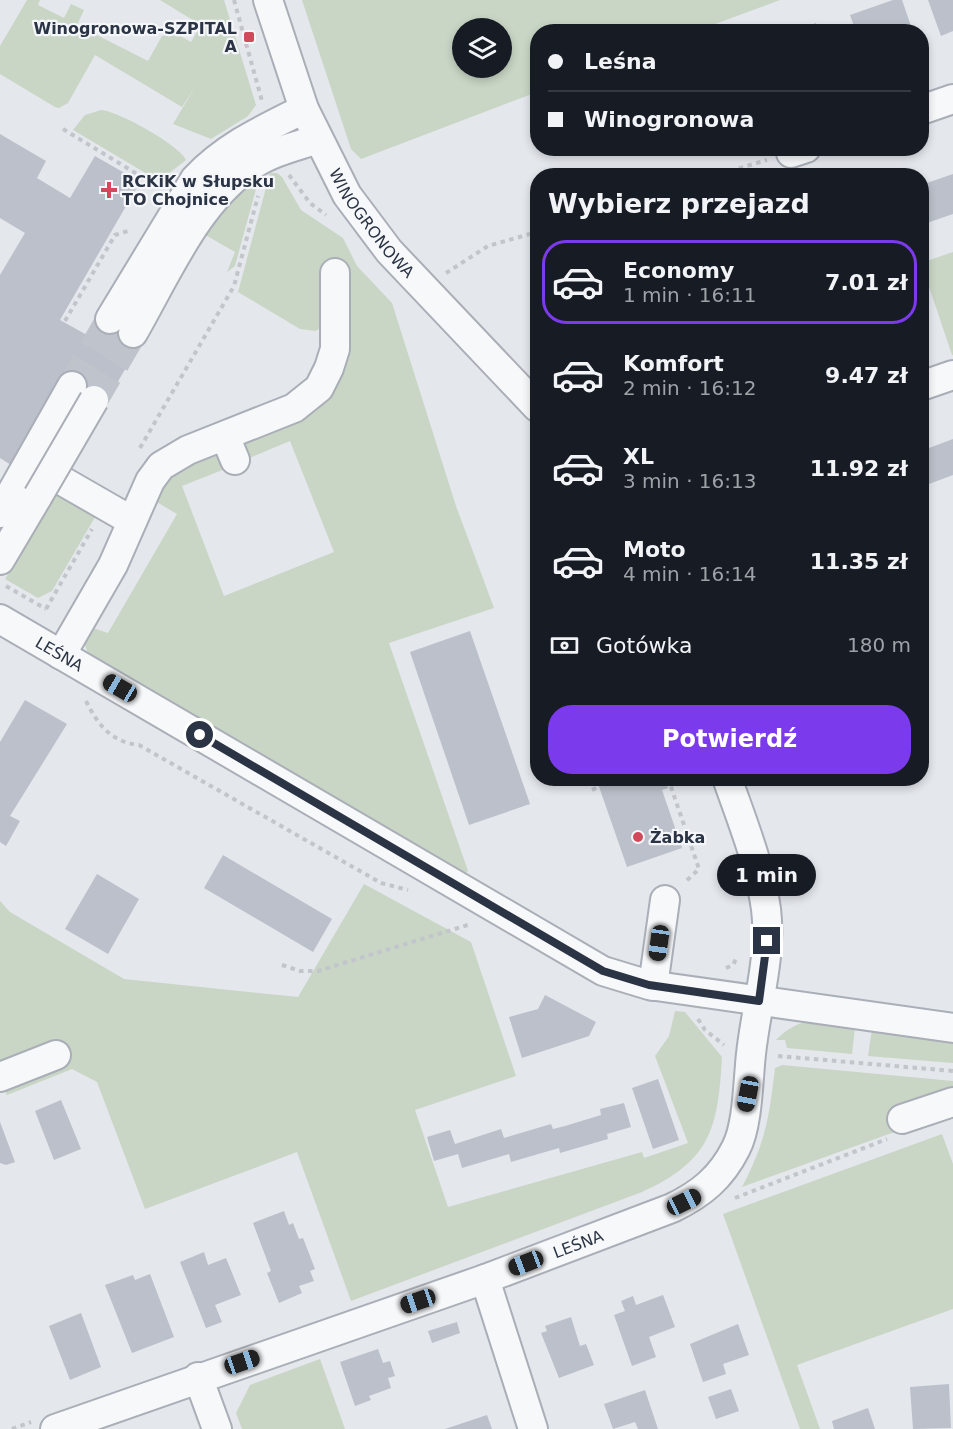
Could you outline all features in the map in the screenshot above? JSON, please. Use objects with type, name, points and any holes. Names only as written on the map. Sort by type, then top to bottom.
[{"type":"street","name":"WINOGRONOWA","points":[[268,0],[304,109],[347,195],[389,250],[530,399]]},
{"type":"street","points":[[929,107],[953,99]]},
{"type":"street","points":[[304,109],[238,142],[195,179],[122,326],[221,191],[263,158],[318,140]]},
{"type":"street","points":[[61,655],[113,566],[150,481],[161,466],[176,455],[230,448],[294,408],[312,394],[325,378],[336,337],[335,273]]},
{"type":"street","points":[[929,383],[953,375]]},
{"type":"street","points":[[0,560],[83,393]]},
{"type":"street","points":[[41,475],[132,521]]},
{"type":"street","points":[[0,513],[41,475]]},
{"type":"street","name":"LEŚNA","points":[[0,619],[603,971],[625,980],[653,986],[953,1028]]},
{"type":"street","points":[[730,786],[759,876],[766,909],[767,941],[759,1001]]},
{"type":"street","points":[[653,986],[665,900]]},
{"type":"street","name":"LEŚNA","points":[[56,1429],[198,1377],[485,1279],[672,1208],[697,1196],[717,1179],[738,1146],[748,1094],[759,1001]]},
{"type":"street","points":[[0,1077],[56,1055]]},
{"type":"street","points":[[902,1119],[953,1102]]},
{"type":"street","points":[[485,1279],[533,1429]]},
{"type":"street","points":[[198,1377],[216,1429]]},
{"type":"path","points":[[234,0],[264,110]]},
{"type":"path","points":[[63,129],[161,188]]},
{"type":"path","points":[[740,168],[781,156]]},
{"type":"path","points":[[135,456],[234,286],[266,167],[263,158]]},
{"type":"path","points":[[65,321],[115,235],[126,233]]},
{"type":"path","points":[[446,273],[488,246],[530,234]]},
{"type":"path","points":[[439,267],[454,282]]},
{"type":"path","points":[[46,609],[106,506]]},
{"type":"path","points":[[85,700],[99,726],[128,744],[140,745],[381,883],[416,892]]},
{"type":"path","points":[[665,900],[699,870],[671,786]]},
{"type":"path","points":[[592,790],[598,787]]},
{"type":"path","points":[[282,965],[306,972],[331,968],[473,923]]},
{"type":"path","points":[[716,971],[733,965],[742,946]]},
{"type":"path","points":[[695,1014],[705,1030],[730,1049]]},
{"type":"path","points":[[771,1055],[953,1071]]},
{"type":"green space","points":[[27,0],[40,0],[38,5],[64,18],[71,4],[84,10],[77,25],[148,61],[162,36],[175,33],[191,42],[201,25],[160,0],[224,0],[256,105],[248,116],[211,139],[173,124],[195,87],[182,107],[95,55],[68,103],[59,108],[55,107],[0,74],[0,46]]},
{"type":"green space","points":[[302,0],[780,0],[715,24],[530,24],[530,95],[361,159],[351,149]]},
{"type":"green space","points":[[101,110],[120,116],[161,138],[186,160],[159,181],[73,130],[85,115]]},
{"type":"green space","points":[[270,173],[277,173],[282,177],[301,210],[343,238],[357,266],[392,303],[456,506],[494,608],[389,643],[468,871],[464,875],[88,654],[84,642],[93,628],[108,633],[177,514],[155,501],[170,473],[213,454],[222,457],[230,467],[182,486],[224,596],[334,552],[290,441],[242,461],[245,442],[284,424],[349,336],[351,310],[345,268],[320,267],[323,326],[316,331],[300,329],[238,292]]},
{"type":"green space","points":[[259,178],[235,266],[227,272],[235,252],[202,233],[219,208]]},
{"type":"green space","points":[[953,252],[953,355],[929,287],[929,260]]},
{"type":"green space","points":[[58,488],[98,512],[52,591],[38,598],[5,579]]},
{"type":"green space","points":[[364,884],[471,942],[516,1076],[415,1110],[448,1207],[642,1152],[644,1158],[688,1143],[655,1056],[669,1036],[675,1011],[685,1012],[722,1057],[718,1104],[706,1140],[697,1154],[683,1168],[642,1192],[351,1301],[297,1152],[145,1209],[97,1082],[72,1069],[7,1095],[0,1079],[0,901],[10,912],[124,979],[298,997]]},
{"type":"green space","points":[[814,1020],[855,1027],[852,1054],[787,1048],[785,1040],[776,1040],[793,1027]]},
{"type":"green space","points":[[872,1029],[953,1040],[953,1063],[868,1056]]},
{"type":"green space","points":[[782,1065],[953,1081],[953,1089],[900,1130],[742,1187],[765,1129],[775,1068]]},
{"type":"green space","points":[[942,1134],[953,1164],[953,1309],[797,1365],[820,1429],[800,1429],[723,1214]]},
{"type":"green space","points":[[320,1359],[345,1429],[242,1429],[236,1413],[250,1385]]},
{"type":"building","points":[[893,0],[902,0],[910,24],[853,24],[850,15]]},
{"type":"building","points":[[928,0],[953,0],[953,31],[941,36]]},
{"type":"building","points":[[0,134],[46,161],[37,178],[70,198],[95,156],[140,182],[60,320],[87,335],[98,314],[142,340],[105,404],[11,465],[0,458],[0,275],[25,233],[0,218]]},
{"type":"building","points":[[953,174],[953,214],[929,222],[929,182]]},
{"type":"building","points":[[953,439],[953,475],[929,484],[929,448]]},
{"type":"building","points":[[470,631],[530,804],[469,825],[410,652]]},
{"type":"building","points":[[25,700],[67,724],[10,816],[20,821],[6,846],[0,842],[0,742]]},
{"type":"building","points":[[599,786],[667,786],[668,788],[662,790],[682,848],[627,867]]},
{"type":"building","points":[[223,855],[332,919],[313,952],[204,888]]},
{"type":"building","points":[[97,874],[139,899],[108,954],[65,929]]},
{"type":"building","points":[[545,995],[596,1022],[589,1036],[522,1058],[509,1017],[538,1009]]},
{"type":"building","points":[[658,1079],[679,1140],[653,1149],[632,1088]]},
{"type":"building","points":[[61,1100],[81,1149],[54,1160],[35,1111]]},
{"type":"building","points":[[624,1103],[631,1127],[607,1134],[608,1139],[560,1153],[559,1148],[511,1162],[509,1154],[462,1168],[458,1154],[434,1161],[427,1137],[450,1130],[455,1144],[501,1129],[504,1138],[551,1124],[553,1129],[565,1126],[601,1115],[600,1109]]},
{"type":"building","points":[[0,1122],[15,1162],[6,1165],[0,1163]]},
{"type":"building","points":[[284,1211],[289,1225],[293,1223],[299,1239],[303,1238],[315,1269],[310,1271],[314,1281],[299,1286],[302,1293],[279,1303],[267,1273],[271,1271],[253,1223]]},
{"type":"building","points":[[204,1252],[208,1265],[226,1258],[241,1295],[215,1305],[222,1322],[206,1328],[180,1262]]},
{"type":"building","points":[[150,1274],[174,1337],[132,1353],[105,1285],[133,1275],[135,1280]]},
{"type":"building","points":[[663,1295],[675,1327],[649,1337],[656,1357],[632,1366],[614,1315],[625,1311],[621,1301],[633,1296],[636,1305]]},
{"type":"building","points":[[81,1313],[101,1367],[70,1380],[49,1326]]},
{"type":"building","points":[[571,1317],[580,1346],[586,1344],[594,1365],[559,1378],[541,1333],[547,1331],[545,1326]]},
{"type":"building","points":[[457,1322],[460,1333],[432,1343],[428,1331]]},
{"type":"building","points":[[738,1324],[749,1355],[723,1364],[726,1374],[703,1382],[690,1344]]},
{"type":"building","points":[[378,1349],[383,1363],[390,1361],[395,1376],[388,1378],[391,1388],[369,1396],[371,1400],[355,1406],[340,1362]]},
{"type":"building","points":[[949,1384],[951,1428],[913,1429],[910,1387]]},
{"type":"building","points":[[731,1389],[739,1411],[716,1419],[708,1397]]},
{"type":"building","points":[[645,1390],[658,1429],[638,1429],[635,1422],[613,1429],[604,1404]]},
{"type":"building","points":[[868,1408],[875,1429],[834,1429],[832,1421]]},
{"type":"building","points":[[487,1415],[492,1429],[445,1429]]},
{"type":"tunnel","points":[[72,386],[110,319]]},
{"type":"tunnel","points":[[94,400],[133,333]]},
{"type":"place","name":"Winogronowa-SZPITAL A","points":[[249,37]]},
{"type":"place","name":"RCKiK w Słupsku TO Chojnice","points":[[109,190]]},
{"type":"place","name":"Żabka","points":[[638,837]]},
{"type":"route","points":[[200,735],[603,971],[625,980],[759,1001],[767,941]]}]
